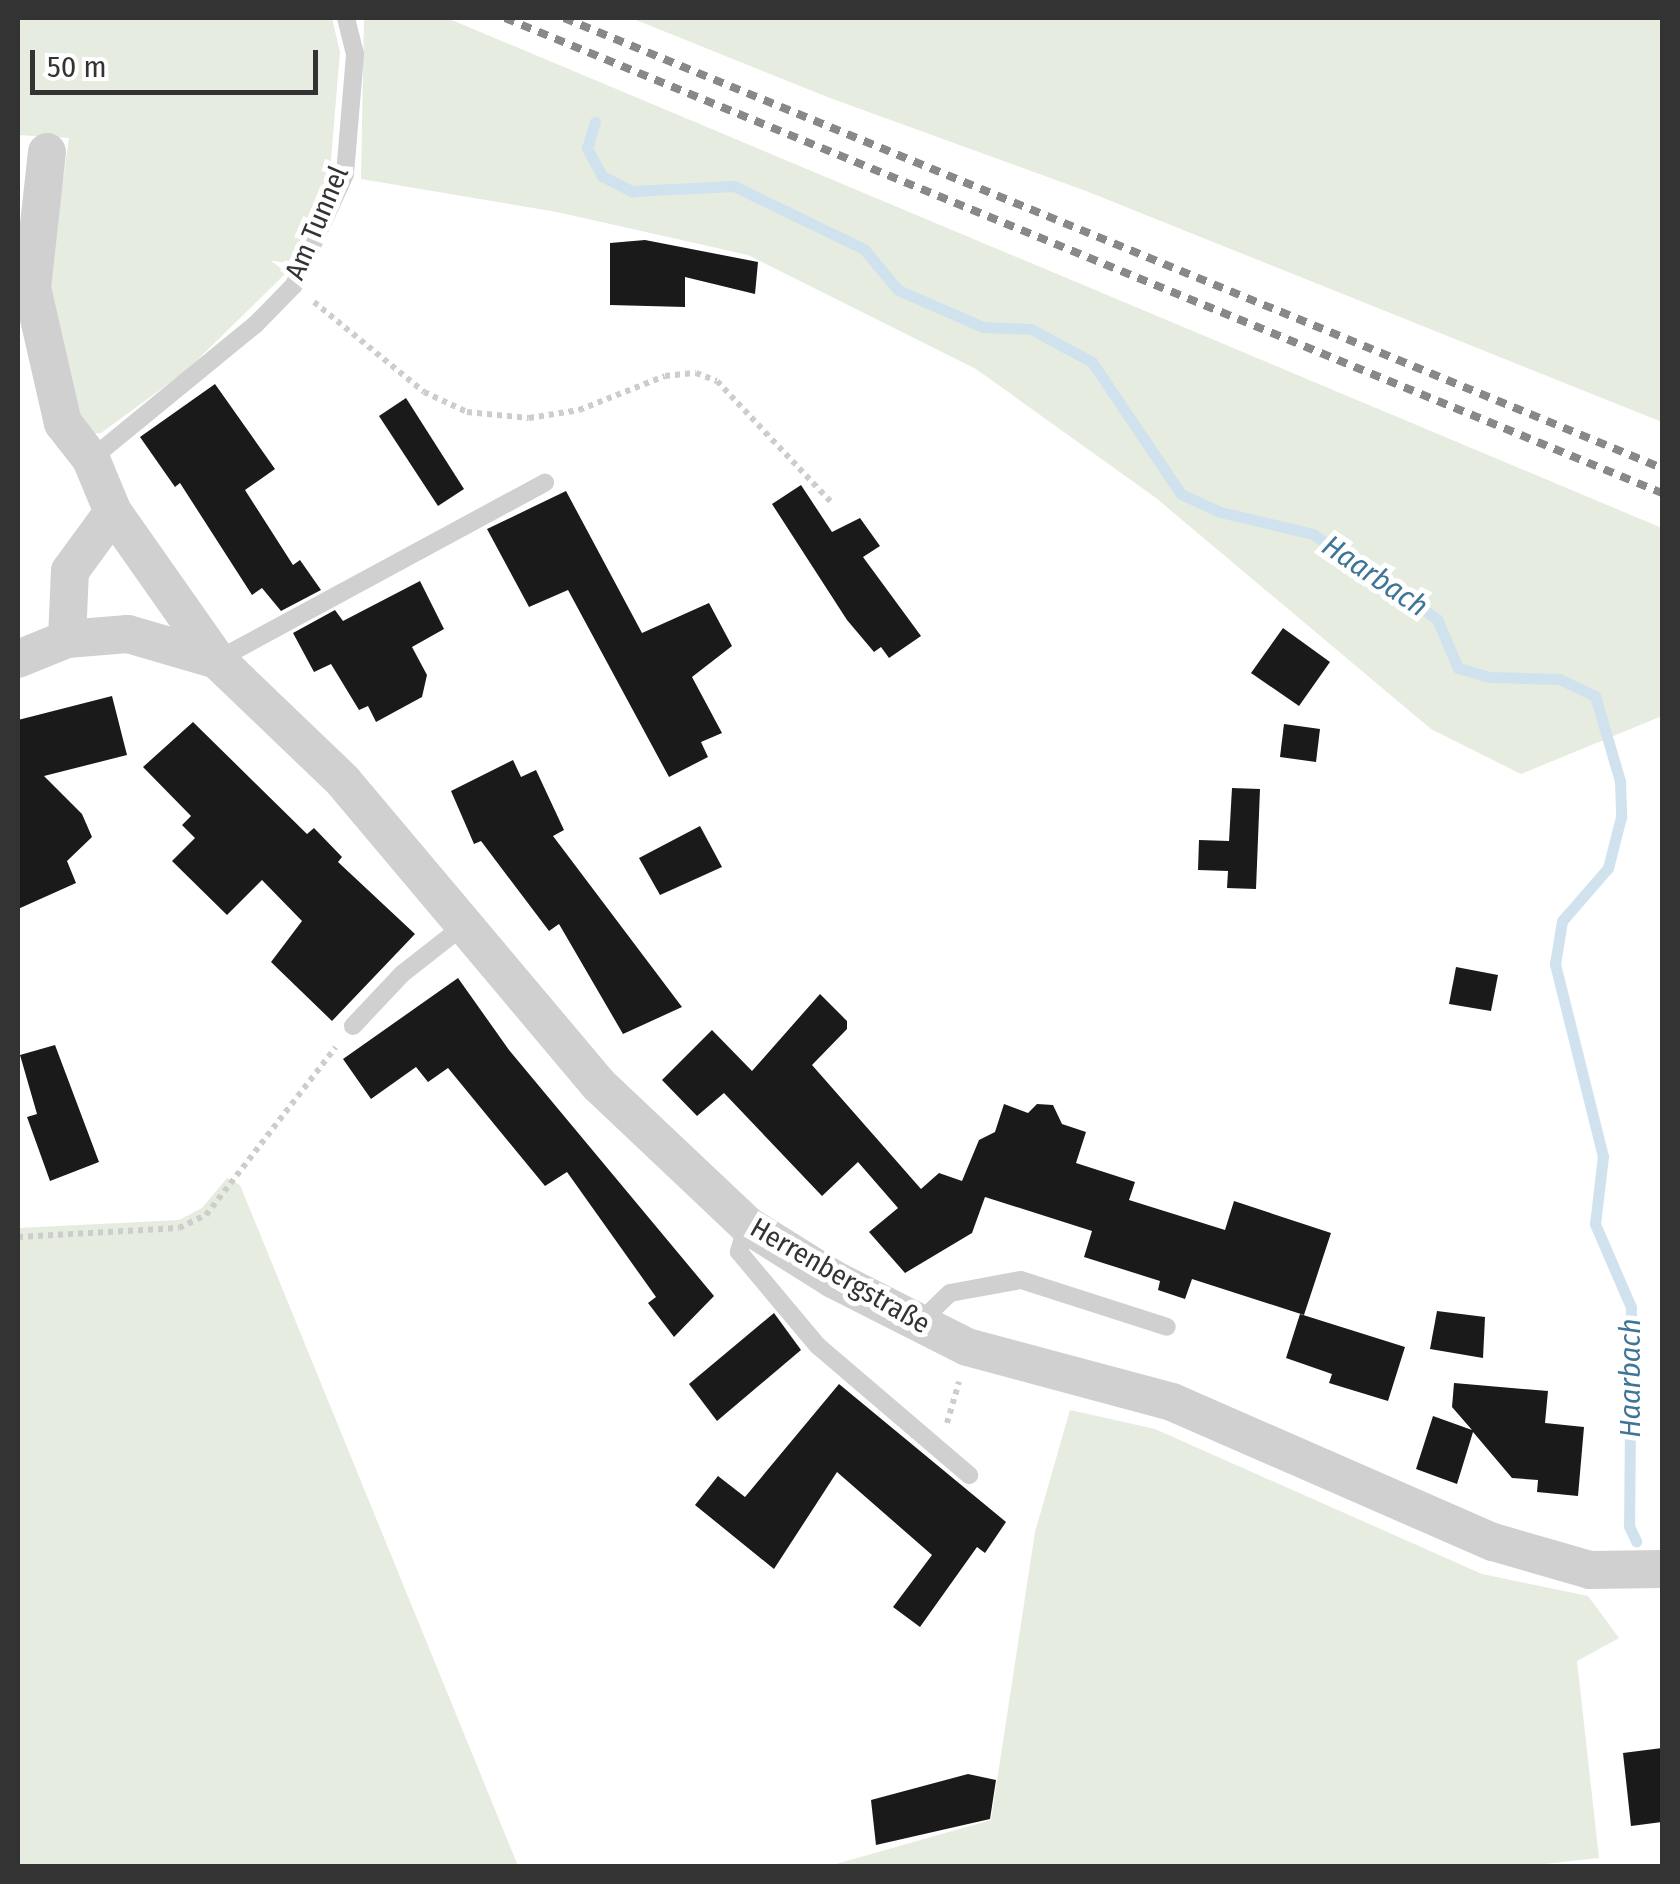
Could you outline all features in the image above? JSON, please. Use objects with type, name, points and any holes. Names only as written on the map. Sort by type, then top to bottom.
[{"type":"street","points":[[47,152],[32,288],[63,423],[91,459],[112,512],[70,571],[67,638]]},
{"type":"street","name":"Herrenbergstraße","points":[[112,512],[217,660],[343,781],[467,923],[599,1085],[747,1225],[918,1324],[968,1347],[1172,1402],[1493,1542],[1590,1570],[1662,1569]]},
{"type":"street","name":"Herrenbergstraße","points":[[18,658],[67,638],[128,634],[217,660]]},
{"type":"lane","name":"Am Tunnel","points":[[91,459],[255,325],[294,285],[345,174],[355,54],[346,18]]},
{"type":"lane","points":[[217,660],[545,483]]},
{"type":"lane","points":[[352,1026],[402,974],[467,923]]},
{"type":"lane","points":[[747,1225],[739,1252],[818,1346],[968,1476]]},
{"type":"lane","points":[[918,1324],[950,1293],[1020,1280],[1168,1328]]},
{"type":"path","points":[[294,285],[392,369],[466,412],[529,418],[579,410],[666,376],[696,372],[717,381],[834,505]]},
{"type":"path","points":[[18,1238],[179,1228],[206,1215],[352,1026]]},
{"type":"shaded area","points":[[18,18],[332,18],[340,52],[330,171],[286,273],[187,370],[101,433],[84,435],[48,285],[69,138],[18,135]]},
{"type":"shaded area","points":[[364,18],[447,18],[1662,528],[1662,716],[1521,774],[1431,729],[1156,498],[976,369],[748,255],[557,212],[361,179]]},
{"type":"shaded area","points":[[631,18],[1662,18],[1662,422],[1086,191],[830,98]]},
{"type":"shaded area","points":[[227,1178],[240,1185],[518,1866],[18,1866],[18,1228],[179,1220],[202,1208]]},
{"type":"shaded area","points":[[1070,1410],[1155,1429],[1482,1574],[1588,1596],[1619,1638],[1577,1661],[1599,1858],[1526,1866],[829,1866],[991,1820],[1035,1532]]},
{"type":"building","points":[[645,240],[758,262],[755,294],[685,277],[685,307],[610,305],[610,243]]},
{"type":"building","points":[[215,384],[275,469],[245,490],[293,565],[300,560],[321,590],[281,611],[262,588],[252,595],[180,483],[175,487],[140,437]]},
{"type":"building","points":[[406,398],[464,489],[438,506],[379,416]]},
{"type":"building","points":[[801,485],[832,532],[860,518],[880,546],[863,557],[921,636],[889,658],[881,647],[874,652],[847,620],[772,504]]},
{"type":"building","points":[[566,491],[642,633],[709,603],[732,646],[692,677],[722,733],[701,742],[708,757],[669,777],[568,590],[529,607],[487,529]]},
{"type":"building","points":[[420,581],[444,629],[412,647],[427,675],[422,697],[376,722],[368,706],[359,710],[331,664],[314,672],[293,633],[335,610],[343,621]]},
{"type":"building","points":[[1283,628],[1330,662],[1299,706],[1251,673]]},
{"type":"building","points":[[112,696],[127,755],[44,776],[82,814],[92,837],[67,861],[76,883],[18,909],[18,720]]},
{"type":"building","points":[[193,722],[307,834],[314,828],[342,857],[338,862],[415,934],[332,1021],[271,962],[302,921],[262,880],[227,915],[172,861],[195,838],[182,825],[191,816],[143,767]]},
{"type":"building","points":[[1284,724],[1320,729],[1316,762],[1280,757]]},
{"type":"building","points":[[513,760],[521,777],[536,770],[564,830],[553,836],[682,1007],[623,1034],[559,924],[549,931],[481,841],[474,844],[451,791]]},
{"type":"building","points":[[1232,788],[1260,789],[1256,889],[1227,888],[1228,871],[1198,870],[1199,840],[1229,841]]},
{"type":"building","points":[[700,826],[722,867],[660,895],[639,858]]},
{"type":"building","points":[[1456,967],[1498,975],[1491,1011],[1449,1004]]},
{"type":"building","points":[[458,978],[509,1050],[714,1296],[674,1337],[648,1303],[656,1297],[567,1172],[545,1186],[448,1068],[428,1082],[416,1067],[371,1099],[343,1059]]},
{"type":"building","points":[[820,994],[847,1021],[847,1029],[812,1065],[921,1189],[939,1173],[962,1181],[979,1140],[995,1132],[1004,1104],[1028,1113],[1037,1104],[1053,1105],[1062,1124],[1086,1132],[1076,1163],[1135,1182],[1129,1200],[1225,1230],[1234,1201],[1331,1233],[1304,1315],[1192,1279],[1185,1299],[1158,1290],[1160,1281],[1084,1257],[1092,1231],[985,1197],[972,1233],[905,1273],[869,1232],[898,1208],[858,1162],[822,1196],[724,1093],[697,1116],[662,1080],[712,1030],[752,1071]]},
{"type":"building","points":[[55,1045],[99,1162],[50,1181],[27,1117],[37,1114],[20,1055]]},
{"type":"building","points":[[1437,1311],[1485,1317],[1483,1358],[1430,1349]]},
{"type":"building","points":[[774,1313],[801,1350],[717,1421],[689,1384]]},
{"type":"building","points":[[1300,1314],[1405,1347],[1388,1401],[1329,1383],[1332,1374],[1286,1358]]},
{"type":"building","points":[[1454,1383],[1548,1391],[1545,1423],[1584,1427],[1578,1496],[1537,1492],[1538,1480],[1512,1478],[1473,1432],[1457,1484],[1416,1469],[1433,1416],[1472,1430],[1452,1407]]},
{"type":"building","points":[[839,1384],[1006,1522],[985,1553],[977,1547],[920,1627],[893,1607],[932,1555],[837,1472],[774,1569],[695,1505],[718,1476],[745,1497]]},
{"type":"building","points":[[1662,1748],[1662,1822],[1631,1826],[1623,1753]]},
{"type":"building","points":[[968,1774],[996,1780],[990,1819],[876,1845],[871,1800]]},
{"type":"waterway","name":"Haarbach","points":[[595,122],[587,148],[602,176],[632,191],[734,186],[864,249],[898,290],[983,327],[1031,329],[1092,362],[1181,494],[1220,512],[1313,534],[1437,619],[1458,668],[1489,677],[1559,679],[1595,696],[1620,781],[1621,817],[1608,868],[1562,921],[1555,964],[1603,1156],[1595,1224],[1631,1307],[1629,1526],[1636,1541]]},
{"type":"railway","points":[[505,18],[1662,493]]},
{"type":"railway","points":[[564,18],[1662,468]]}]
